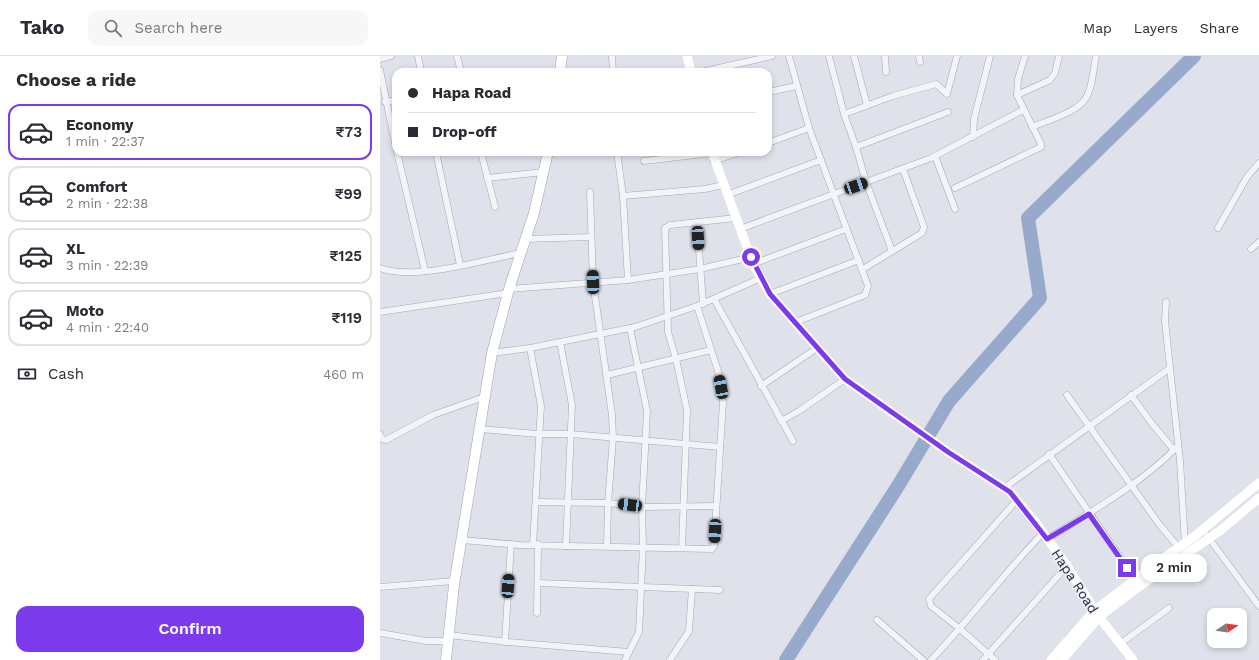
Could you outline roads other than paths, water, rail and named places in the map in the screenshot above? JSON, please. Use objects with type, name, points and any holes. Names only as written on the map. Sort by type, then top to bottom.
[{"type":"main road","points":[[560,68],[562,56]]},
{"type":"main road","points":[[446,660],[454,581],[492,353],[509,291],[534,213],[547,156]]},
{"type":"street","points":[[380,59],[391,56]]},
{"type":"street","points":[[418,56],[420,68]]},
{"type":"street","points":[[456,56],[459,68]]},
{"type":"street","points":[[612,56],[613,68]]},
{"type":"street","points":[[687,56],[690,68]]},
{"type":"street","points":[[719,68],[772,56]]},
{"type":"street","points":[[789,56],[809,128],[846,229],[863,269],[868,286],[865,295],[796,322]]},
{"type":"street","points":[[829,56],[844,114],[856,146],[866,182],[892,251]]},
{"type":"street","points":[[854,56],[867,104]]},
{"type":"street","points":[[885,56],[886,72]]},
{"type":"street","points":[[844,114],[867,104],[936,84],[947,94],[957,56]]},
{"type":"street","points":[[973,137],[974,119],[990,56]]},
{"type":"street","points":[[955,188],[1041,147],[1041,144],[1023,110],[1017,95],[1018,79],[1025,56]]},
{"type":"street","points":[[1017,95],[1050,80],[1055,73],[1059,56]]},
{"type":"street","points":[[1032,127],[1069,112],[1082,104],[1090,91],[1096,56]]},
{"type":"street","points":[[380,70],[385,102],[392,131]]},
{"type":"street","points":[[772,91],[797,86]]},
{"type":"street","points":[[385,102],[392,101]]},
{"type":"street","points":[[740,229],[935,156],[1023,110]]},
{"type":"street","points":[[856,146],[948,112]]},
{"type":"street","points":[[772,142],[809,128]]},
{"type":"street","points":[[398,156],[425,270]]},
{"type":"street","points":[[437,156],[460,265]]},
{"type":"street","points":[[482,156],[495,207]]},
{"type":"street","points":[[618,156],[623,196],[628,280]]},
{"type":"street","points":[[644,161],[702,156]]},
{"type":"street","name":"Hapa Road","points":[[713,156],[752,260],[770,294],[845,379],[948,452],[1004,488],[1017,500],[1045,536],[1097,614],[1133,660]]},
{"type":"street","points":[[935,156],[955,209]]},
{"type":"street","points":[[727,195],[821,160]]},
{"type":"street","points":[[1218,228],[1247,177],[1259,163]]},
{"type":"street","points":[[863,269],[922,233],[924,227],[903,169]]},
{"type":"street","points":[[487,178],[544,172]]},
{"type":"street","points":[[623,196],[705,189],[723,185]]},
{"type":"street","points":[[590,192],[594,283],[612,415],[613,438],[608,503],[607,546]]},
{"type":"street","points":[[682,548],[687,444],[686,410],[676,359],[668,332],[668,274],[665,228],[668,225],[736,218]]},
{"type":"street","points":[[462,540],[566,546],[643,546],[712,549],[714,546],[723,402],[718,371],[711,350],[700,305],[698,222]]},
{"type":"street","points":[[380,312],[509,291],[628,280],[752,260],[846,229]]},
{"type":"street","points":[[526,239],[591,237]]},
{"type":"street","points":[[1251,249],[1259,242]]},
{"type":"street","points":[[380,268],[402,273],[460,265],[521,253]]},
{"type":"street","points":[[770,294],[859,260]]},
{"type":"street","points":[[492,353],[530,348],[630,328],[668,317],[700,305],[761,278]]},
{"type":"street","points":[[714,299],[761,386],[793,441]]},
{"type":"street","points":[[1166,302],[1165,321],[1170,368],[1182,546]]},
{"type":"street","points":[[625,660],[639,635],[640,586],[643,546],[642,507],[647,411],[630,328]]},
{"type":"street","points":[[560,342],[572,405],[566,546]]},
{"type":"street","points":[[530,348],[540,401],[536,502],[538,583],[537,613]]},
{"type":"street","points":[[761,386],[817,348]]},
{"type":"street","points":[[607,375],[711,350]]},
{"type":"street","points":[[1004,488],[1048,454],[1170,368]]},
{"type":"street","points":[[781,421],[799,411],[845,379]]},
{"type":"street","points":[[1067,395],[1130,486],[1159,524],[1182,546]]},
{"type":"street","points":[[1131,395],[1153,425],[1176,448]]},
{"type":"street","points":[[380,434],[382,439],[386,440],[433,415],[484,398]]},
{"type":"street","points":[[480,429],[538,434],[571,434],[720,447]]},
{"type":"street","points":[[931,660],[960,629],[1023,554],[1045,536],[1089,514],[1130,486],[1166,459],[1176,448]]},
{"type":"street","points":[[1048,454],[1135,579]]},
{"type":"street","points":[[1051,660],[1135,579],[1203,530],[1259,483]]},
{"type":"street","points":[[1062,660],[1097,614],[1209,538],[1259,498]]},
{"type":"street","points":[[995,660],[931,606],[929,596],[1017,500]]},
{"type":"street","points":[[536,502],[608,503],[642,507],[716,506]]},
{"type":"street","points":[[1203,530],[1259,606]]},
{"type":"street","points":[[505,642],[511,544]]},
{"type":"street","points":[[983,660],[1066,566]]},
{"type":"street","points":[[380,587],[454,581]]},
{"type":"street","points":[[538,583],[720,590]]},
{"type":"street","points":[[670,660],[689,631],[692,589]]},
{"type":"street","points":[[1120,644],[1169,608]]},
{"type":"street","points":[[877,620],[923,660]]},
{"type":"street","points":[[380,633],[426,641],[448,638],[629,652]]},
{"type":"waterway","points":[[786,660],[898,486],[949,401],[1040,298],[1028,218],[1194,56]]}]
